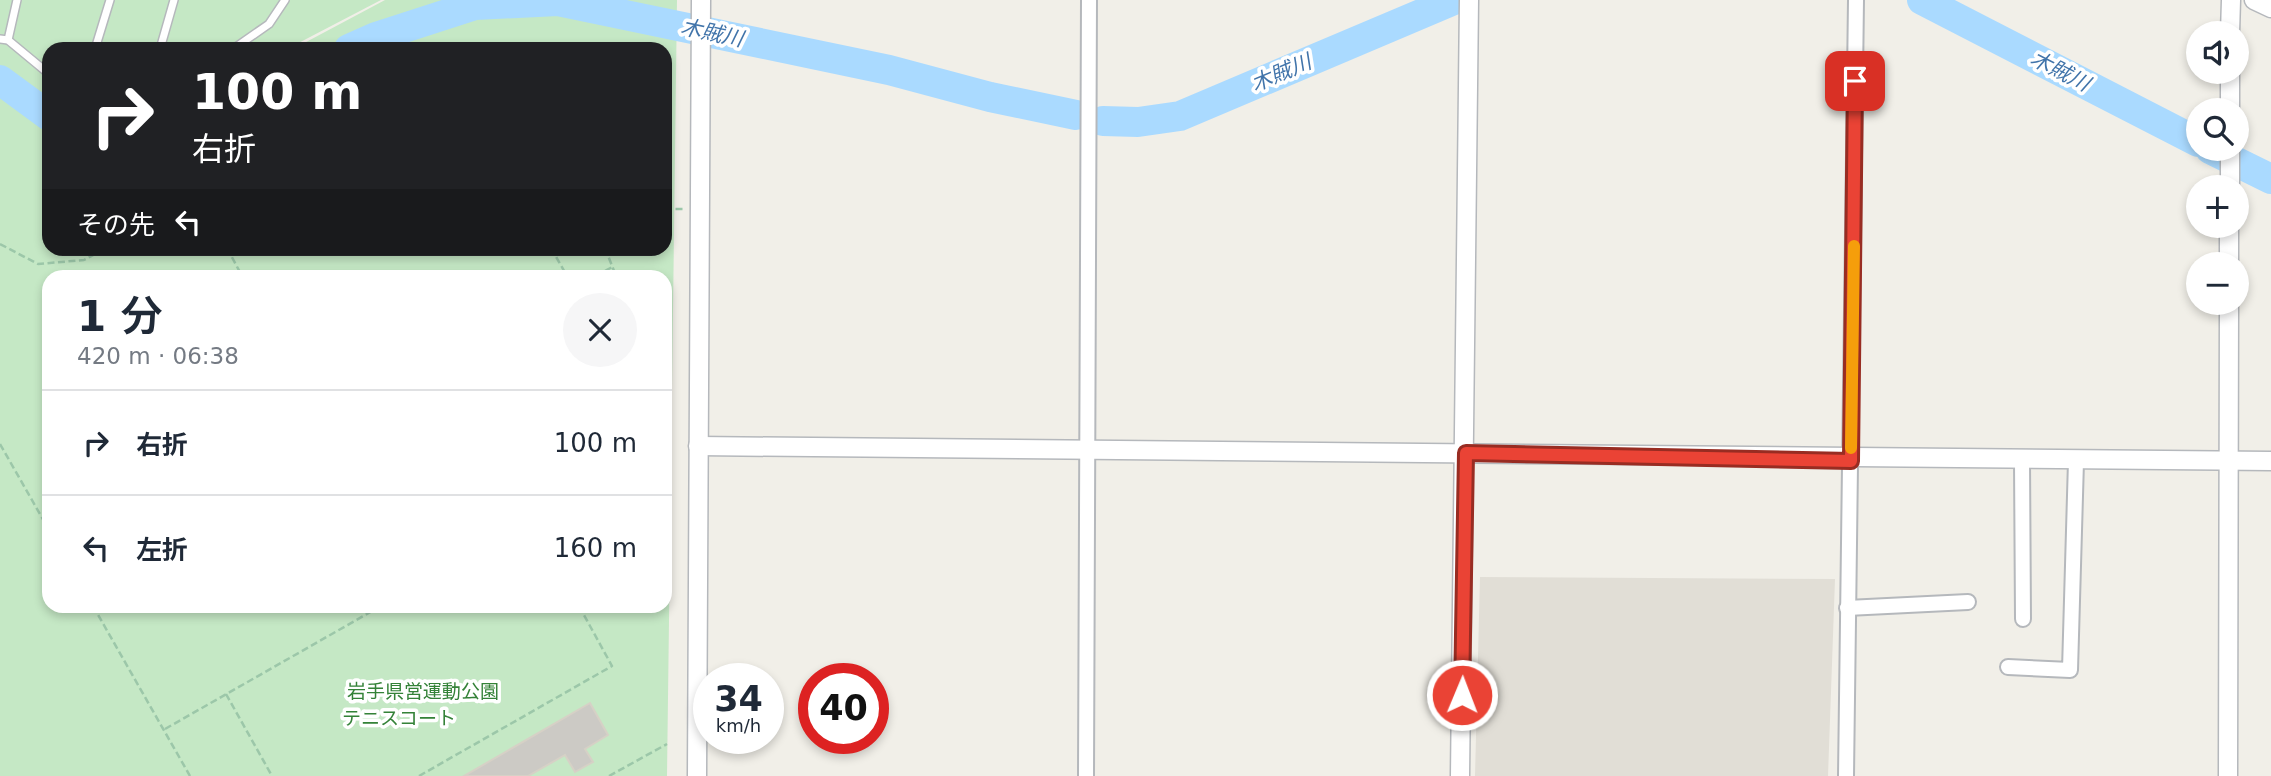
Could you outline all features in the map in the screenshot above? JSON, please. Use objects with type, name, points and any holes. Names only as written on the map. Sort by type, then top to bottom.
[{"type":"street","points":[[1086,776],[1089,0]]},
{"type":"street","points":[[1460,776],[1466,453],[1469,0]]},
{"type":"street","points":[[1846,776],[1856,0]]},
{"type":"street","points":[[2231,0],[2231,21]]},
{"type":"street","points":[[2255,0],[2271,8]]},
{"type":"street","points":[[696,776],[701,5]]},
{"type":"street","points":[[2228,776],[2229,315]]},
{"type":"street","points":[[698,446],[1466,453],[1851,461],[2271,461]]},
{"type":"street","points":[[2022,461],[2024,619]]},
{"type":"street","points":[[2008,667],[2070,670],[2076,461]]},
{"type":"street","points":[[1847,607],[1968,603]]},
{"type":"lane","points":[[17,0],[4,40],[42,69]]},
{"type":"lane","points":[[97,42],[110,0]]},
{"type":"lane","points":[[162,42],[174,0]]},
{"type":"lane","points":[[243,42],[269,24],[285,0]]},
{"type":"path","points":[[0,244],[38,264],[84,260],[91,256]]},
{"type":"path","points":[[610,256],[615,270]]},
{"type":"path","points":[[607,270],[614,266]]},
{"type":"path","points":[[0,444],[42,518]]},
{"type":"path","points":[[97,613],[190,776]]},
{"type":"path","points":[[165,729],[369,613]]},
{"type":"path","points":[[419,776],[612,666],[583,613]]},
{"type":"path","points":[[226,694],[272,776]]},
{"type":"path","points":[[609,776],[667,744]]},
{"type":"shaded area","points":[[1480,577],[1835,579],[1828,776],[1475,776]]},
{"type":"green space","points":[[0,0],[381,0],[300,42],[42,42],[42,104],[0,71]]},
{"type":"green space","name":"岩手県営運動公園","points":[[385,0],[677,0],[672,388],[672,270],[42,270],[42,613],[669,613],[667,776],[0,776],[0,75],[42,109],[42,256],[672,256],[672,42],[306,42]]},
{"type":"building","points":[[590,703],[608,735],[585,749],[593,762],[575,772],[565,755],[528,776],[464,776]]},
{"type":"waterway","name":"木賊川","points":[[1103,121],[1138,122],[1180,116],[1454,0]]},
{"type":"waterway","name":"木賊川","points":[[1922,0],[2186,136]]},
{"type":"waterway","name":"木賊川","points":[[365,42],[475,5],[558,1],[889,70],[990,97],[1076,115]]},
{"type":"waterway","name":"木賊川","points":[[0,80],[42,111]]},
{"type":"waterway","name":"木賊川","points":[[2234,161],[2271,179]]},
{"type":"slow traffic","points":[[1851,448],[1854,246]]},
{"type":"route","points":[[1462,695],[1466,453],[1851,461],[1855,81]]},
{"type":"park label","name":"テニスコート","points":[[399,718]]}]
